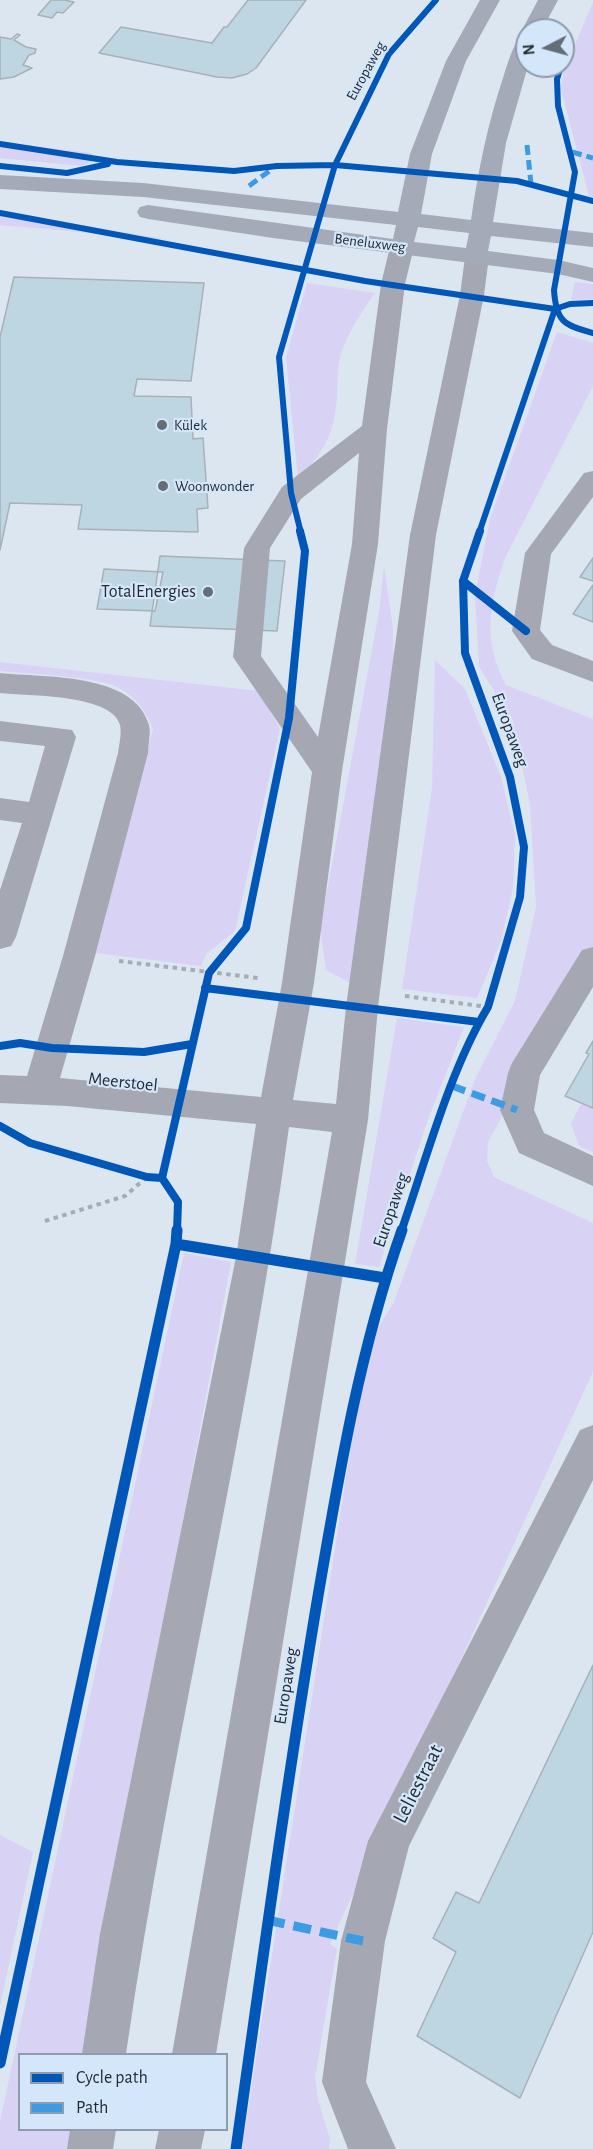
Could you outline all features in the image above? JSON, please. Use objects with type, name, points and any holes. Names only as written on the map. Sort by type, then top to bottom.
[{"type":"main road","points":[[402,247],[416,173],[440,102],[456,61],[490,0]]},
{"type":"main road","points":[[538,18],[548,0]]},
{"type":"main road","points":[[477,257],[500,126],[515,69]]},
{"type":"main road","name":"Beneluxweg","points":[[0,182],[143,190],[593,240]]},
{"type":"main road","name":"Beneluxweg","points":[[42,186],[102,205],[273,231],[558,267],[593,275]]},
{"type":"street","points":[[104,2053],[122,1934],[254,1257],[275,1110],[298,983],[327,771],[365,544],[374,429],[393,284],[402,247]]},
{"type":"street","name":"Europaweg","points":[[194,2053],[351,1120],[362,1007],[423,535],[472,295],[477,257]]},
{"type":"street","points":[[327,771],[247,657],[257,548],[291,493],[374,429]]},
{"type":"street","points":[[593,479],[538,553],[526,631],[542,652],[593,672]]},
{"type":"street","points":[[9,683],[99,693],[124,706],[135,726],[133,753],[40,1090]]},
{"type":"street","points":[[0,731],[62,737],[0,937]]},
{"type":"street","points":[[0,809],[40,814]]},
{"type":"street","points":[[593,959],[524,1073],[517,1110],[531,1143],[593,1172]]},
{"type":"street","name":"Meerstoel","points":[[0,1089],[40,1090],[180,1104],[275,1110],[351,1120]]},
{"type":"street","name":"Leliestraat","points":[[373,2149],[370,2147],[344,2082],[363,1941],[389,1841],[593,1442]]},
{"type":"street","points":[[90,2149],[93,2131]]},
{"type":"street","points":[[178,2149],[182,2131]]},
{"type":"path","points":[[207,980],[216,964]]},
{"type":"path","points":[[483,1014],[491,996]]},
{"type":"path","points":[[136,1174],[151,1177]]},
{"type":"path","points":[[45,1221],[125,1196],[151,1177]]},
{"type":"shaded area","points":[[593,2],[593,197],[589,196],[561,89],[562,78],[575,78],[575,45]]},
{"type":"shaded area","points":[[0,142],[92,153],[93,161],[82,166],[0,158]]},
{"type":"shaded area","points":[[0,211],[170,240],[0,225]]},
{"type":"shaded area","points":[[575,282],[593,284],[593,299],[571,300]]},
{"type":"shaded area","points":[[307,283],[375,293],[354,324],[342,350],[338,367],[336,408],[331,431],[315,460],[298,479],[286,357]]},
{"type":"shaded area","points":[[557,332],[593,343],[593,386],[505,558],[492,607],[491,637],[498,668],[506,685],[593,719],[593,948],[488,1142],[487,1161],[494,1177],[593,1223],[593,1372],[330,1944],[337,1949],[315,2077],[318,2100],[330,2139],[329,2149],[242,2149],[366,1348],[394,1302],[475,1079],[515,1001],[536,907],[530,805],[513,720],[479,667],[475,595],[490,519]]},
{"type":"shaded area","points":[[384,566],[393,628],[394,690],[352,984],[326,970],[320,929],[379,612]]},
{"type":"shaded area","points":[[435,660],[465,689],[501,777],[515,835],[513,888],[501,941],[477,998],[402,989],[432,788]]},
{"type":"shaded area","points":[[0,662],[259,691],[280,729],[235,931],[206,954],[201,966],[96,953],[153,729],[144,710],[130,696],[109,684],[79,678],[0,671]]},
{"type":"shaded area","points":[[397,1018],[464,1027],[426,1125],[379,1267],[355,1264]]},
{"type":"shaded area","points":[[593,1081],[593,1152],[579,1146],[571,1123]]},
{"type":"shaded area","points":[[184,1253],[231,1262],[84,2053],[18,2053],[18,2131],[71,2131],[69,2149],[0,2149],[0,2122]]},
{"type":"shaded area","points":[[0,1835],[33,1852],[0,2006]]},
{"type":"building","points":[[51,0],[74,2],[63,13],[57,12],[52,18],[38,15]]},
{"type":"building","points":[[248,0],[306,0],[256,68],[247,74],[232,78],[217,77],[99,53],[121,27],[212,43]]},
{"type":"building","points":[[17,34],[20,35],[14,40],[26,47],[36,49],[23,65],[32,68],[14,77],[0,79],[0,37],[11,39]]},
{"type":"building","points":[[14,277],[204,283],[191,381],[137,379],[134,396],[191,397],[193,439],[203,438],[208,508],[197,509],[198,532],[78,529],[82,505],[10,503],[0,550],[0,337]]},
{"type":"building","points":[[160,556],[285,561],[277,631],[150,626]]},
{"type":"building","points":[[593,558],[593,581],[580,577]]},
{"type":"building","points":[[104,569],[163,572],[155,611],[97,609]]},
{"type":"building","points":[[593,585],[593,622],[573,614]]},
{"type":"building","points":[[593,1041],[593,1108],[565,1096],[589,1054],[586,1053]]},
{"type":"building","points":[[593,1665],[593,1932],[520,2098],[417,2036],[456,1952],[433,1938],[456,1892],[479,1903]]},
{"type":"marked path","points":[[527,145],[531,184]]},
{"type":"marked path","points":[[572,152],[593,158]]},
{"type":"marked path","points":[[249,186],[272,169]]},
{"type":"marked path","points":[[452,1086],[517,1110]]},
{"type":"marked path","points":[[267,1920],[363,1941]]},
{"type":"cycle path","points":[[0,2063],[176,1244],[178,1202],[162,1178],[209,973],[246,928],[289,718],[305,551],[291,493],[279,357],[335,165],[389,54],[436,0]]},
{"type":"cycle path","points":[[557,78],[556,92],[560,119],[575,172],[554,290],[555,309],[566,325],[593,333]]},
{"type":"cycle path","points":[[0,144],[117,162],[234,171],[277,166],[335,165],[517,181],[593,201]]},
{"type":"cycle path","points":[[0,166],[67,173],[108,164]]},
{"type":"cycle path","points":[[0,213],[365,281],[555,309],[570,304],[593,303]]},
{"type":"cycle path","points":[[236,2149],[298,1714],[343,1451],[385,1278],[452,1086],[479,1022],[488,1007],[520,897],[524,847],[510,777],[465,653],[463,581],[555,309]]},
{"type":"cycle path","points":[[463,581],[526,631]]},
{"type":"cycle path","points":[[205,988],[479,1022]]},
{"type":"cycle path","points":[[0,1046],[20,1043],[52,1048],[144,1052],[192,1044]]},
{"type":"cycle path","points":[[0,1126],[30,1143],[147,1177],[162,1178]]},
{"type":"cycle path","points":[[176,1244],[385,1278]]},
{"type":"place","name":"Külek","points":[[162,425]]},
{"type":"place","name":"Woonwonder","points":[[163,486]]},
{"type":"place","name":"TotalEnergies","points":[[208,592]]}]
